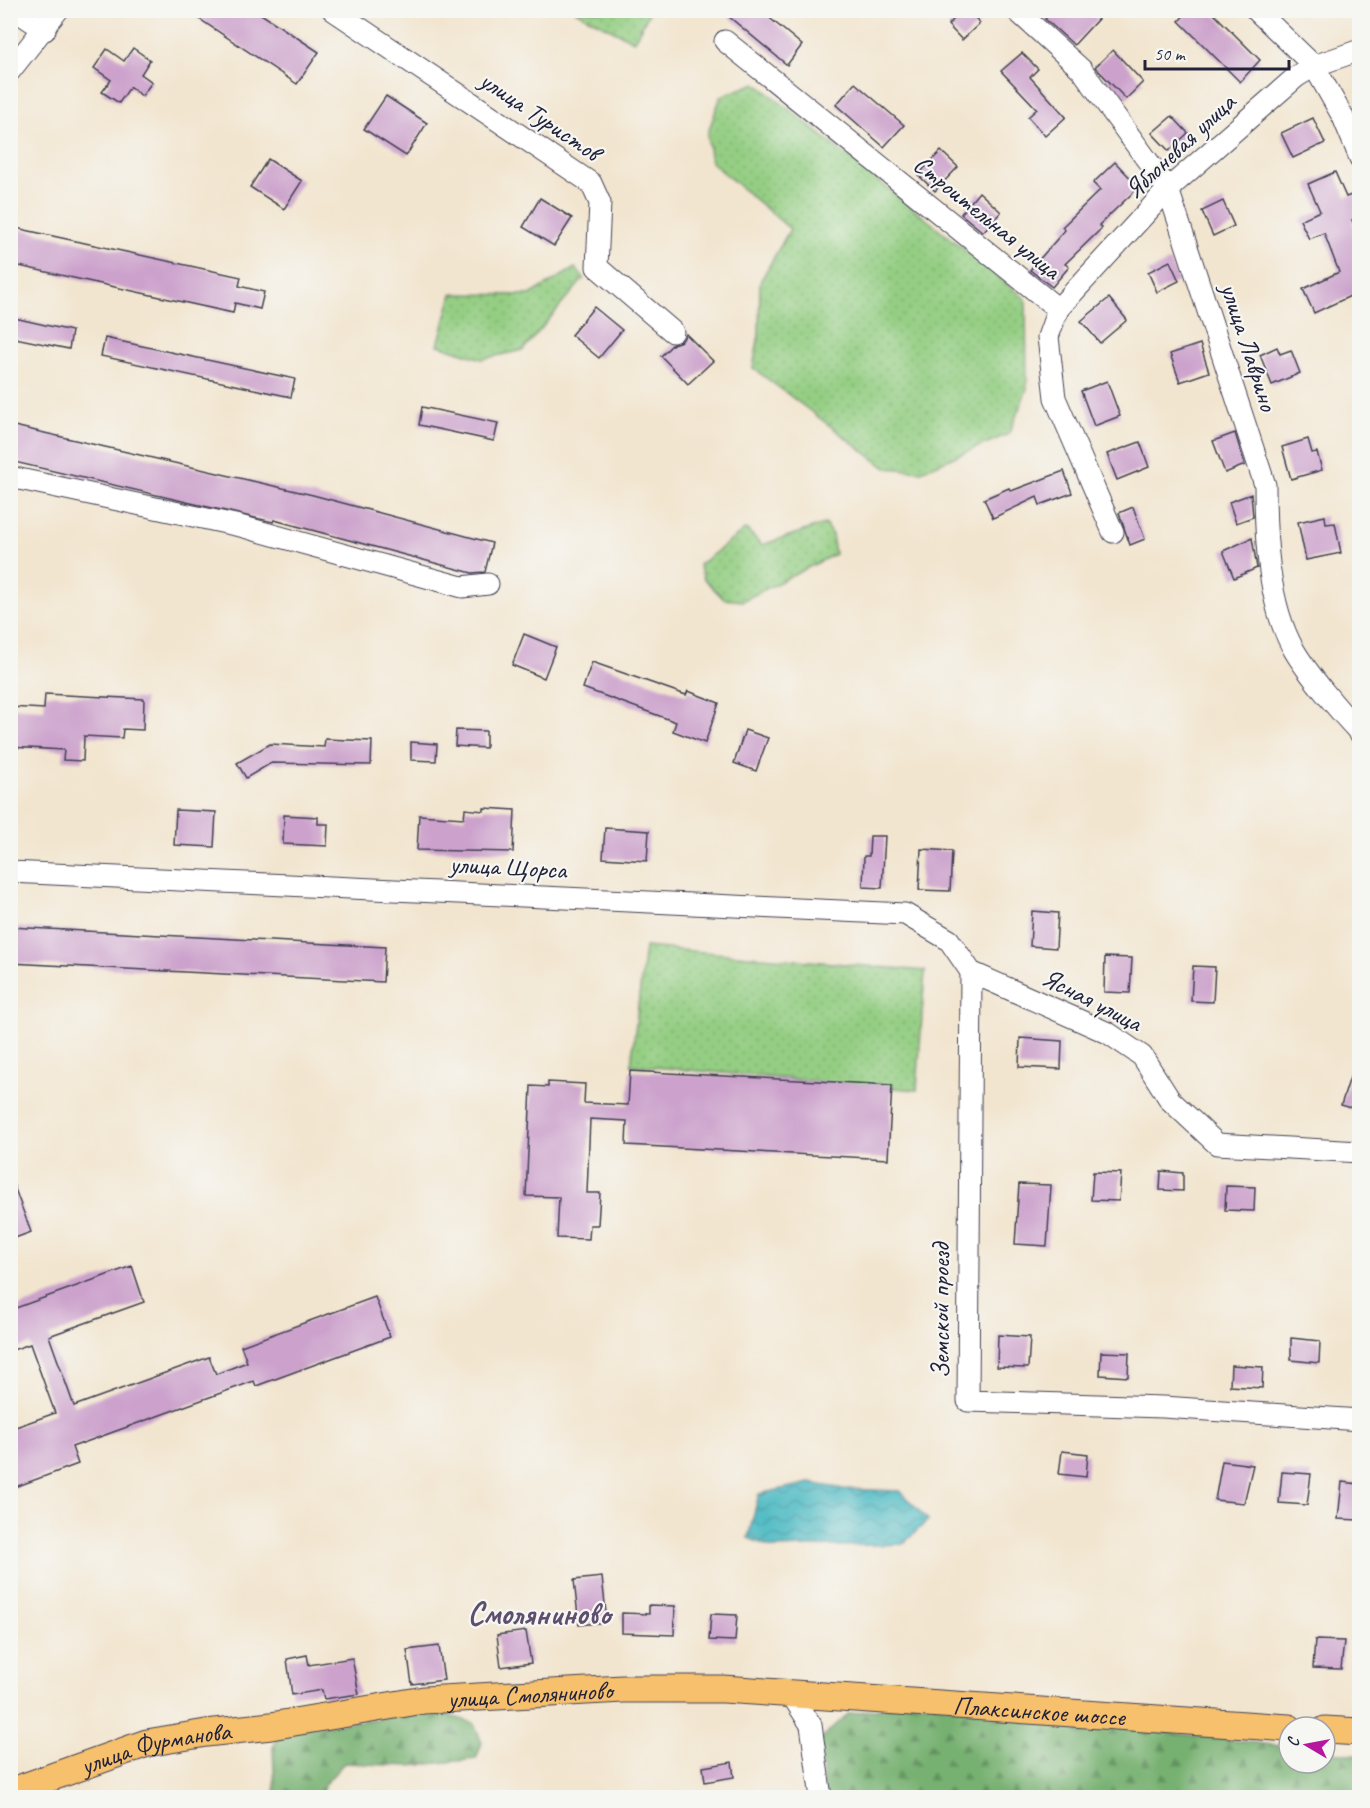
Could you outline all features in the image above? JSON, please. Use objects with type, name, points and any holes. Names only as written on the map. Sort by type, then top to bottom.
[{"type":"main road","name":"улица Смоляниново","points":[[271,1726],[435,1700],[623,1689],[723,1689],[791,1694]]},
{"type":"main road","name":"Плаксинское шоссе","points":[[791,1694],[1277,1727]]},
{"type":"main road","name":"улица Фурманова","points":[[10,1792],[147,1743],[271,1726]]},
{"type":"main road","points":[[1337,1731],[1359,1732]]},
{"type":"street","points":[[15,10],[45,30]]},
{"type":"street","points":[[10,71],[45,30],[58,10]]},
{"type":"street","name":"улица Туристов","points":[[333,10],[591,183],[600,203],[597,267],[673,333]]},
{"type":"street","name":"улица Лаврино","points":[[1016,10],[1082,70],[1168,189],[1265,485],[1265,536],[1282,621],[1294,650],[1359,733]]},
{"type":"street","points":[[1256,10],[1314,66],[1343,117],[1359,158]]},
{"type":"street","name":"Строительная улица","points":[[725,41],[1058,309],[1048,337],[1055,398],[1113,532]]},
{"type":"street","name":"Яблоневая улица","points":[[1058,309],[1168,189],[1296,77],[1314,66],[1359,50]]},
{"type":"street","points":[[10,477],[250,528],[462,587],[488,584]]},
{"type":"street","name":"улица Щорса","points":[[10,872],[905,914],[949,940],[975,974]]},
{"type":"street","name":"Ясная улица","points":[[975,974],[1108,1033],[1142,1056],[1170,1100],[1217,1144],[1359,1152]]},
{"type":"street","name":"Земской проезд","points":[[975,974],[968,1401],[1163,1407],[1359,1420]]},
{"type":"street","points":[[791,1694],[812,1725],[820,1797]]},
{"type":"green space","points":[[575,11],[650,11],[634,41]]},
{"type":"green space","points":[[756,83],[1026,299],[1027,389],[1009,434],[921,471],[886,468],[753,368],[759,335],[760,282],[790,229],[711,162],[707,135],[721,96]]},
{"type":"green space","points":[[575,268],[584,278],[523,350],[482,359],[438,345],[452,294],[530,295]]},
{"type":"green space","points":[[825,524],[832,535],[835,554],[742,601],[724,599],[704,579],[699,565],[746,529],[762,545]]},
{"type":"green space","points":[[645,947],[925,971],[917,1090],[631,1065]]},
{"type":"green space","points":[[913,1702],[1277,1746],[1277,1775],[1337,1775],[1337,1752],[1359,1755],[1359,1797],[824,1797],[821,1739],[848,1714]]},
{"type":"green space","points":[[434,1711],[474,1723],[482,1743],[476,1759],[410,1766],[344,1763],[324,1785],[322,1798],[275,1797],[273,1747],[283,1731]]},
{"type":"water","points":[[810,1483],[843,1489],[900,1491],[928,1520],[903,1544],[773,1548],[748,1538],[759,1494]]},
{"type":"building","points":[[186,10],[255,10],[319,52],[297,84]]},
{"type":"building","points":[[721,10],[760,10],[802,45],[787,65]]},
{"type":"building","points":[[963,10],[968,10],[980,23],[962,40],[948,25]]},
{"type":"building","points":[[1053,10],[1089,10],[1098,19],[1074,45],[1045,19]]},
{"type":"building","points":[[1189,10],[1210,10],[1260,60],[1240,82],[1179,21]]},
{"type":"building","points":[[133,48],[150,60],[141,74],[152,82],[142,96],[130,87],[119,103],[102,92],[111,80],[94,68],[107,49],[124,61]]},
{"type":"building","points":[[1113,50],[1143,82],[1126,99],[1095,67]]},
{"type":"building","points":[[1022,53],[1038,69],[1030,77],[1066,117],[1045,136],[1028,117],[1037,109],[1001,71]]},
{"type":"building","points":[[855,83],[904,125],[884,147],[836,105]]},
{"type":"building","points":[[386,96],[427,123],[406,156],[364,129]]},
{"type":"building","points":[[1172,116],[1188,133],[1169,151],[1152,133]]},
{"type":"building","points":[[1313,118],[1325,143],[1293,158],[1281,133]]},
{"type":"building","points":[[941,151],[958,167],[935,191],[918,175]]},
{"type":"building","points":[[268,159],[302,181],[284,209],[250,187]]},
{"type":"building","points":[[1115,162],[1139,187],[1099,225],[1102,228],[1065,264],[1069,267],[1052,287],[1030,270],[1065,230],[1062,227],[1100,190],[1093,183]]},
{"type":"building","points":[[1335,172],[1346,197],[1359,192],[1359,217],[1352,220],[1359,239],[1359,292],[1314,313],[1303,289],[1339,272],[1324,233],[1309,239],[1300,220],[1320,211],[1308,184]]},
{"type":"building","points":[[979,192],[1001,212],[983,232],[961,214]]},
{"type":"building","points":[[540,198],[572,218],[554,246],[523,227]]},
{"type":"building","points":[[1223,201],[1234,226],[1213,236],[1202,211]]},
{"type":"building","points":[[16,228],[241,277],[239,286],[264,292],[260,309],[235,303],[233,313],[10,264]]},
{"type":"building","points":[[1170,261],[1179,281],[1157,292],[1148,272]]},
{"type":"building","points":[[1109,298],[1127,320],[1100,343],[1081,321]]},
{"type":"building","points":[[594,307],[622,330],[599,358],[571,335]]},
{"type":"building","points":[[10,317],[72,331],[69,349],[10,337]]},
{"type":"building","points":[[686,334],[713,361],[688,384],[661,356],[673,344],[682,341]]},
{"type":"building","points":[[105,338],[295,379],[291,397],[101,356]]},
{"type":"building","points":[[1200,344],[1209,372],[1180,382],[1170,354]]},
{"type":"building","points":[[1277,347],[1280,354],[1291,350],[1300,373],[1272,385],[1260,355]]},
{"type":"building","points":[[1107,381],[1120,416],[1094,426],[1081,391]]},
{"type":"building","points":[[422,407],[498,423],[494,441],[419,425]]},
{"type":"building","points":[[10,425],[313,495],[492,543],[485,572],[472,573],[274,520],[273,522],[10,461]]},
{"type":"building","points":[[1235,433],[1245,465],[1225,473],[1213,441]]},
{"type":"building","points":[[1308,439],[1312,453],[1317,452],[1322,470],[1291,479],[1282,447]]},
{"type":"building","points":[[1140,442],[1149,467],[1117,480],[1107,454]]},
{"type":"building","points":[[1064,471],[1072,493],[1040,505],[1037,497],[993,518],[984,499],[1009,488],[1011,491]]},
{"type":"building","points":[[1251,494],[1253,517],[1236,523],[1229,502]]},
{"type":"building","points":[[1133,507],[1145,539],[1130,545],[1119,513]]},
{"type":"building","points":[[1325,516],[1326,524],[1335,523],[1341,553],[1306,560],[1298,522]]},
{"type":"building","points":[[1252,538],[1257,568],[1234,578],[1223,551]]},
{"type":"building","points":[[524,634],[556,647],[544,678],[512,665]]},
{"type":"building","points":[[592,662],[686,695],[688,691],[719,703],[705,743],[673,731],[676,722],[583,688]]},
{"type":"building","points":[[45,694],[144,699],[143,730],[123,729],[122,738],[84,736],[83,761],[63,760],[64,750],[10,747],[10,707],[44,709]]},
{"type":"building","points":[[456,730],[486,731],[486,748],[455,746]]},
{"type":"building","points":[[745,730],[768,738],[756,771],[734,763]]},
{"type":"building","points":[[325,739],[372,741],[371,765],[271,763],[246,778],[237,763],[270,744],[324,747]]},
{"type":"building","points":[[411,742],[437,744],[436,761],[411,760]]},
{"type":"building","points":[[484,808],[515,810],[513,852],[417,850],[419,815],[464,818],[465,809],[484,811]]},
{"type":"building","points":[[176,810],[216,812],[214,847],[174,845]]},
{"type":"building","points":[[284,815],[318,817],[318,824],[328,824],[327,846],[283,844]]},
{"type":"building","points":[[605,828],[649,831],[647,861],[603,858]]},
{"type":"building","points":[[870,836],[885,836],[882,888],[863,887],[864,856],[869,856]]},
{"type":"building","points":[[921,849],[952,851],[950,891],[919,890]]},
{"type":"building","points":[[1032,911],[1058,913],[1056,948],[1030,946]]},
{"type":"building","points":[[10,927],[385,947],[383,982],[10,963]]},
{"type":"building","points":[[1105,957],[1132,958],[1130,993],[1104,992]]},
{"type":"building","points":[[1193,966],[1215,967],[1213,1002],[1191,1001]]},
{"type":"building","points":[[1020,1038],[1062,1041],[1061,1069],[1019,1067]]},
{"type":"building","points":[[1356,1059],[1359,1059],[1359,1110],[1341,1105]]},
{"type":"building","points":[[630,1071],[892,1085],[888,1159],[626,1145],[627,1121],[590,1119],[587,1193],[600,1193],[598,1225],[590,1225],[589,1239],[557,1238],[559,1197],[526,1196],[531,1086],[548,1087],[548,1082],[585,1084],[584,1103],[628,1105]]},
{"type":"building","points":[[1161,1171],[1183,1173],[1183,1191],[1160,1190]]},
{"type":"building","points":[[1093,1172],[1121,1173],[1119,1201],[1091,1200]]},
{"type":"building","points":[[12,1181],[31,1232],[15,1238],[10,1227]]},
{"type":"building","points":[[1019,1184],[1051,1185],[1047,1246],[1015,1244]]},
{"type":"building","points":[[1226,1186],[1255,1187],[1254,1211],[1225,1210]]},
{"type":"building","points":[[132,1266],[144,1302],[49,1336],[74,1406],[209,1357],[216,1374],[247,1362],[241,1346],[375,1297],[390,1337],[256,1386],[254,1381],[72,1447],[78,1464],[10,1489],[10,1429],[55,1413],[30,1344],[10,1351],[10,1310]]},
{"type":"building","points":[[998,1335],[1030,1337],[1028,1368],[997,1367]]},
{"type":"building","points":[[1291,1338],[1320,1341],[1319,1363],[1291,1360]]},
{"type":"building","points":[[1101,1352],[1129,1353],[1128,1377],[1100,1375]]},
{"type":"building","points":[[1231,1365],[1263,1367],[1262,1388],[1230,1386]]},
{"type":"building","points":[[1062,1451],[1088,1454],[1086,1477],[1059,1474]]},
{"type":"building","points":[[1222,1461],[1253,1465],[1244,1503],[1215,1500]]},
{"type":"building","points":[[1282,1472],[1311,1474],[1307,1505],[1279,1503]]},
{"type":"building","points":[[1342,1482],[1359,1484],[1359,1520],[1338,1519]]},
{"type":"building","points":[[602,1577],[607,1622],[579,1625],[574,1580]]},
{"type":"building","points":[[649,1605],[675,1606],[674,1635],[622,1633],[622,1613],[649,1614]]},
{"type":"building","points":[[711,1614],[737,1615],[735,1641],[709,1640]]},
{"type":"building","points":[[526,1631],[531,1663],[501,1667],[497,1635]]},
{"type":"building","points":[[1315,1640],[1344,1641],[1341,1669],[1313,1668]]},
{"type":"building","points":[[439,1646],[444,1680],[412,1684],[407,1650]]},
{"type":"building","points":[[307,1655],[309,1665],[352,1658],[359,1694],[324,1699],[322,1690],[292,1695],[287,1659]]},
{"type":"building","points":[[732,1762],[734,1777],[705,1782],[703,1767]]},
{"type":"district","name":"Смоляниново","points":[[539,1613]]}]
